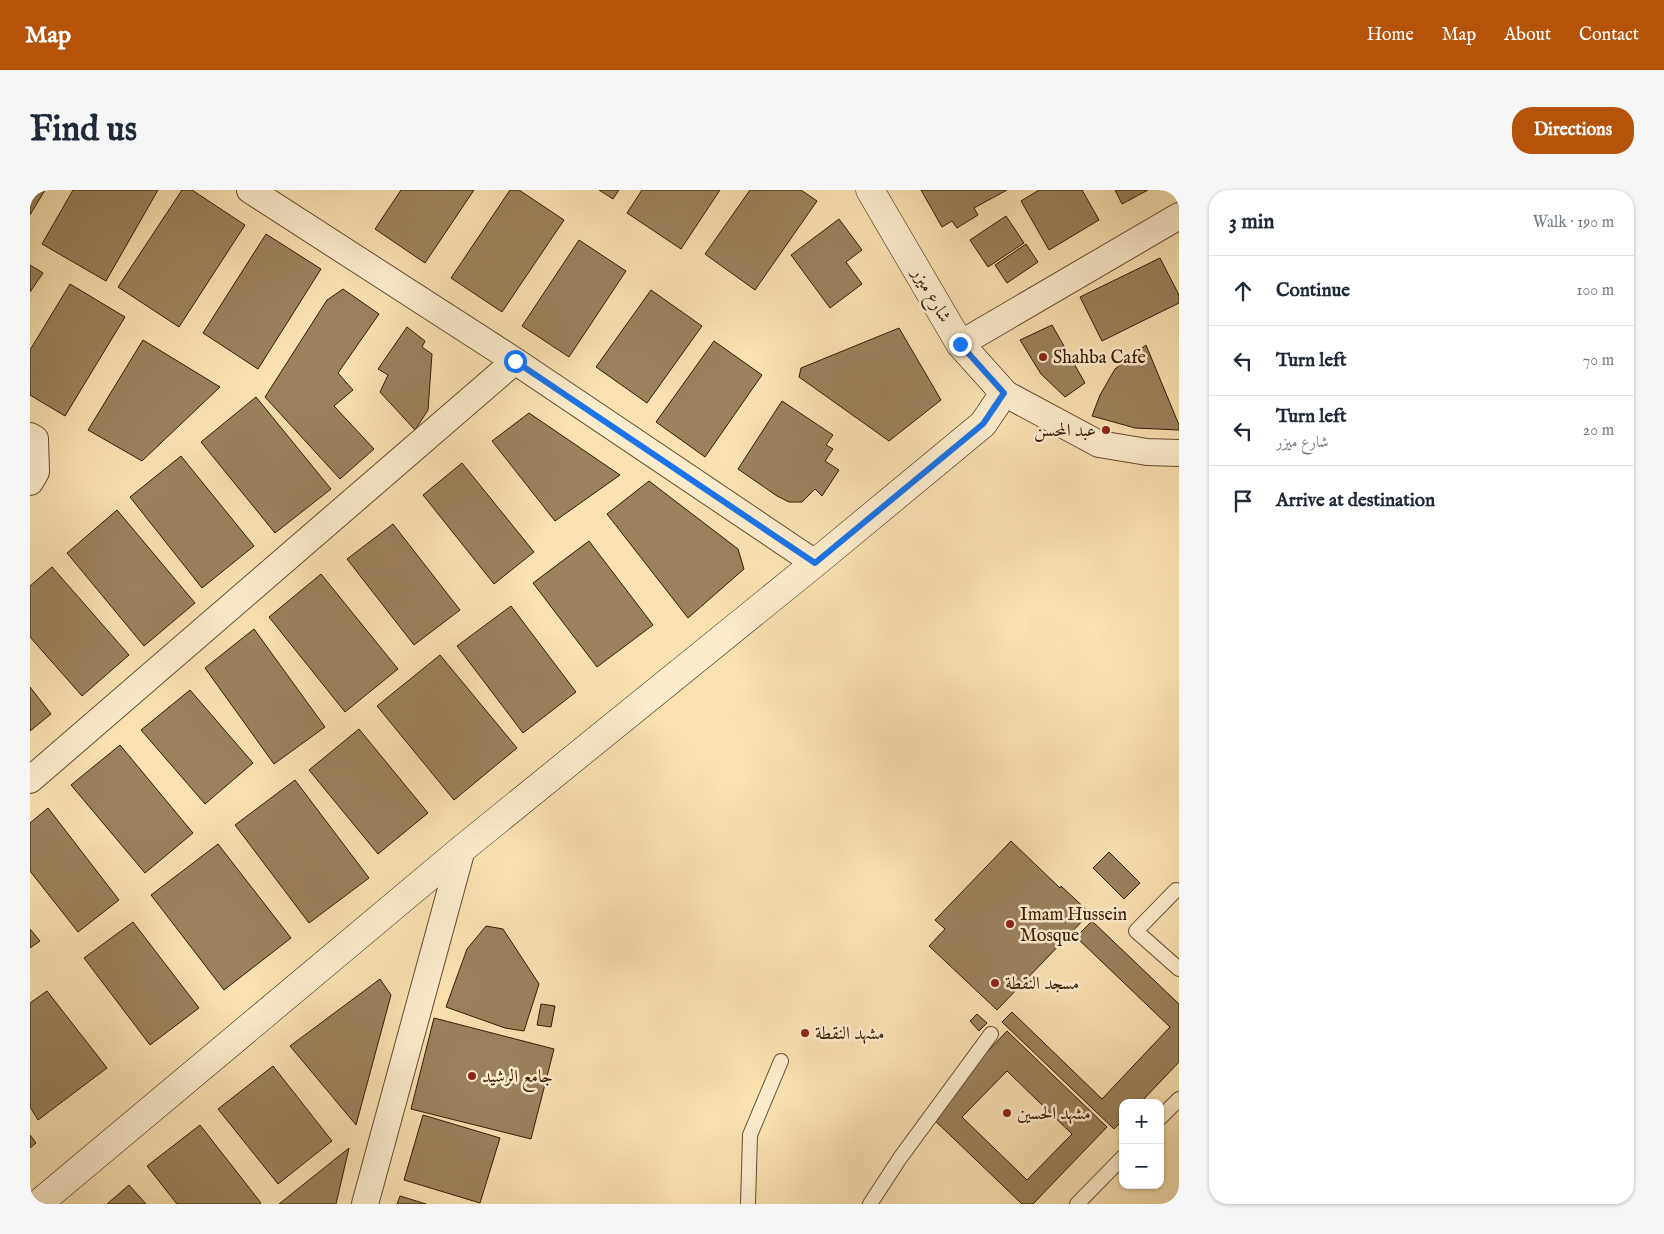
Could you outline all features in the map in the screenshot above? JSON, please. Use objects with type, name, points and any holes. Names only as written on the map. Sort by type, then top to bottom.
[{"type":"street","points":[[250,190],[515,361],[815,563]]},
{"type":"street","name":"شارع ميزر","points":[[870,190],[960,344],[1004,393]]},
{"type":"street","points":[[960,344],[1179,216]]},
{"type":"street","points":[[30,780],[515,361]]},
{"type":"street","points":[[38,1204],[462,849],[815,563],[983,424],[1004,393],[1099,444],[1147,452],[1179,453]]},
{"type":"street","points":[[30,436],[35,439],[36,472],[30,482]]},
{"type":"street","points":[[365,1204],[462,849]]},
{"type":"lane","points":[[1176,890],[1136,931],[1179,969]]},
{"type":"lane","points":[[870,1204],[900,1158],[991,1034]]},
{"type":"lane","points":[[748,1204],[750,1135],[780,1061]]},
{"type":"lane","points":[[1164,1114],[1179,1099]]},
{"type":"lane","points":[[1077,1204],[1119,1161]]},
{"type":"building","points":[[30,190],[45,190],[30,215]]},
{"type":"building","points":[[73,190],[158,190],[106,281],[42,244]]},
{"type":"building","points":[[182,190],[192,190],[245,225],[179,327],[118,287]]},
{"type":"building","points":[[401,190],[474,190],[425,263],[375,229]]},
{"type":"building","points":[[510,190],[519,190],[564,220],[502,312],[451,278]]},
{"type":"building","points":[[599,190],[619,190],[613,199]]},
{"type":"building","points":[[642,190],[720,190],[681,249],[627,213]]},
{"type":"building","points":[[750,190],[801,190],[817,201],[755,290],[705,254]]},
{"type":"building","points":[[921,190],[1007,190],[974,208],[978,215],[957,228],[952,221],[942,227]]},
{"type":"building","points":[[1039,190],[1082,190],[1099,220],[1049,250],[1021,201]]},
{"type":"building","points":[[1115,190],[1148,190],[1122,204]]},
{"type":"building","points":[[1006,216],[1024,243],[988,267],[970,240]]},
{"type":"building","points":[[839,219],[862,250],[846,262],[862,284],[830,308],[791,255]]},
{"type":"building","points":[[266,234],[321,269],[258,369],[203,333]]},
{"type":"building","points":[[579,240],[626,271],[569,357],[522,326]]},
{"type":"building","points":[[1026,244],[1038,262],[1007,283],[995,265]]},
{"type":"building","points":[[1160,258],[1179,295],[1179,303],[1102,341],[1080,297]]},
{"type":"building","points":[[30,265],[43,273],[30,292]]},
{"type":"building","points":[[70,284],[125,317],[65,416],[30,395],[30,350]]},
{"type":"building","points":[[343,289],[379,314],[338,373],[353,390],[334,406],[374,449],[340,479],[265,397],[327,300]]},
{"type":"building","points":[[651,290],[702,326],[647,403],[596,367]]},
{"type":"building","points":[[1052,325],[1085,383],[1065,397],[1041,374],[1020,340]]},
{"type":"building","points":[[407,327],[425,341],[422,347],[432,354],[428,410],[415,430],[380,392],[388,375],[378,369]]},
{"type":"building","points":[[899,328],[941,400],[889,441],[799,377],[801,368]]},
{"type":"building","points":[[143,340],[220,387],[142,461],[88,430]]},
{"type":"building","points":[[714,341],[762,375],[705,457],[656,422]]},
{"type":"building","points":[[1146,345],[1179,425],[1179,430],[1135,428],[1092,416],[1100,395],[1115,369]]},
{"type":"building","points":[[256,397],[331,489],[275,533],[201,442]]},
{"type":"building","points":[[782,401],[833,435],[826,445],[833,449],[825,461],[839,470],[822,496],[815,489],[802,502],[789,502],[738,469]]},
{"type":"building","points":[[529,413],[620,475],[555,521],[492,441]]},
{"type":"building","points":[[181,456],[254,546],[202,588],[130,497]]},
{"type":"building","points":[[462,463],[534,552],[494,584],[423,495]]},
{"type":"building","points":[[649,481],[738,549],[744,569],[688,618],[607,514]]},
{"type":"building","points":[[117,510],[195,603],[144,646],[67,553]]},
{"type":"building","points":[[393,524],[460,610],[414,645],[347,559]]},
{"type":"building","points":[[589,541],[653,625],[597,667],[533,583]]},
{"type":"building","points":[[52,567],[129,655],[82,696],[30,637],[30,586]]},
{"type":"building","points":[[321,574],[398,669],[345,712],[269,617]]},
{"type":"building","points":[[511,606],[576,692],[523,733],[457,646]]},
{"type":"building","points":[[254,629],[325,727],[274,764],[205,668]]},
{"type":"building","points":[[440,655],[517,748],[454,800],[377,706]]},
{"type":"building","points":[[30,687],[51,714],[30,731]]},
{"type":"building","points":[[190,690],[253,763],[205,804],[141,730]]},
{"type":"building","points":[[359,729],[428,813],[378,854],[309,770]]},
{"type":"building","points":[[120,745],[193,833],[145,873],[71,785]]},
{"type":"building","points":[[295,780],[369,878],[309,923],[235,825]]},
{"type":"building","points":[[48,808],[119,900],[78,932],[30,871],[30,823]]},
{"type":"building","name":"Imam Hussein Mosque","points":[[1011,841],[1060,888],[1061,886],[1090,913],[997,1010],[929,946],[945,929],[935,920]]},
{"type":"building","points":[[218,844],[291,938],[224,990],[151,895]]},
{"type":"building","points":[[1109,852],[1140,883],[1124,899],[1093,868]]},
{"type":"building","points":[[1092,921],[1179,1004],[1179,1062],[1144,1099],[1119,1099],[1119,1124],[1114,1129],[1002,1022],[1012,1012],[1102,1099],[1170,1027],[1076,937]]},
{"type":"building","points":[[133,922],[199,1008],[150,1045],[84,958]]},
{"type":"building","points":[[486,926],[503,929],[539,984],[524,1031],[505,1028],[446,1007],[467,949]]},
{"type":"building","points":[[30,929],[40,941],[30,948]]},
{"type":"building","points":[[380,979],[391,995],[356,1125],[290,1046]]},
{"type":"building","points":[[47,991],[107,1068],[38,1120],[30,1107],[30,1003]]},
{"type":"building","points":[[541,1004],[555,1006],[551,1027],[537,1025]]},
{"type":"building","points":[[977,1014],[987,1023],[979,1031],[970,1021]]},
{"type":"building","points":[[434,1018],[554,1049],[531,1139],[411,1109]]},
{"type":"building","points":[[1007,1031],[1107,1127],[1033,1204],[1022,1204],[928,1114]],"holes":[[[1007,1071],[1072,1134],[1027,1180],[962,1117]]]},
{"type":"building","points":[[273,1066],[332,1141],[278,1184],[218,1109]]},
{"type":"building","points":[[423,1115],[500,1138],[480,1203],[404,1180]]},
{"type":"building","points":[[200,1125],[261,1203],[177,1204],[147,1166]]},
{"type":"building","points":[[30,1135],[36,1143],[30,1148]]},
{"type":"building","points":[[349,1148],[336,1204],[279,1204]]},
{"type":"building","points":[[129,1185],[146,1204],[107,1204]]},
{"type":"building","points":[[400,1196],[426,1204],[397,1204]]},
{"type":"place","name":"Shahba Cafe","points":[[1043,357]]},
{"type":"place","name":"عبد المحسن","points":[[1106,430]]},
{"type":"place","name":"Imam Hussein Mosque","points":[[1010,924]]},
{"type":"place","name":"مسجد النقطة","points":[[995,983]]},
{"type":"place","name":"مشهد النقطة","points":[[805,1033]]},
{"type":"place","name":"جامع الرشيد","points":[[472,1076]]},
{"type":"place","name":"مشهد الحسين","points":[[1007,1113]]},
{"type":"route","points":[[515,361],[815,563],[983,424],[1004,393],[960,344]]}]
